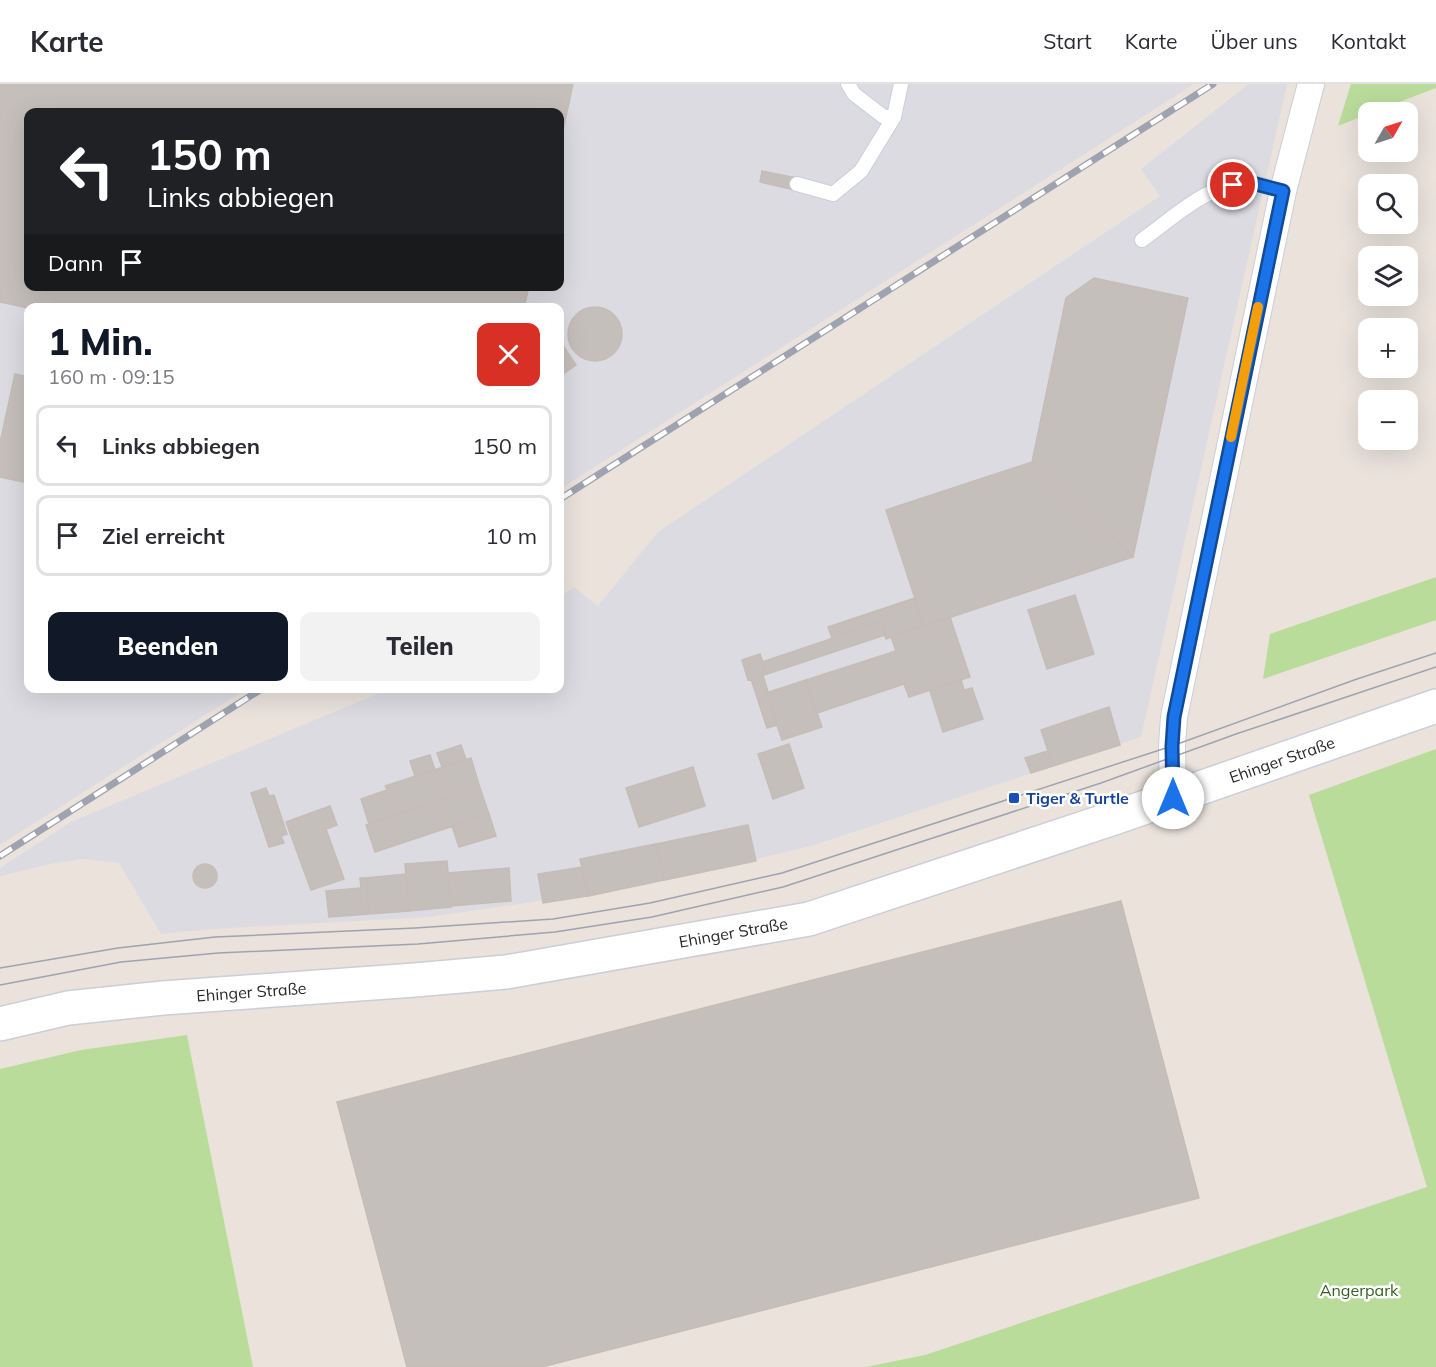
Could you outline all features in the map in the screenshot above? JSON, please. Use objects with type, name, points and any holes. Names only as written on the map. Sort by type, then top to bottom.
[{"type":"street","points":[[1173,798],[1174,717],[1283,191],[1311,84]]},
{"type":"street","name":"Ehinger Straße","points":[[0,1024],[68,1008],[163,998],[506,972],[809,919],[1173,798],[1436,706]]},
{"type":"lane","points":[[849,84],[854,94],[884,117],[894,117]]},
{"type":"lane","points":[[796,184],[833,194],[861,171],[894,117],[901,84]]},
{"type":"lane","points":[[1142,240],[1213,190],[1233,185],[1256,184],[1283,191]]},
{"type":"shaded area","points":[[0,84],[1194,84],[564,486],[564,303],[24,303],[24,693],[240,693],[0,845]]},
{"type":"shaded area","points":[[1249,84],[1287,84],[1141,737],[811,846],[642,886],[428,917],[161,934],[119,863],[83,859],[49,864],[0,876],[0,868],[71,822],[379,693],[564,693],[564,594],[574,587],[598,606],[658,532],[1160,196],[1141,169]]},
{"type":"green space","points":[[1351,84],[1436,84],[1436,88],[1399,102],[1358,102],[1358,118],[1338,126]]},
{"type":"green space","points":[[1436,577],[1436,620],[1263,679],[1270,634]]},
{"type":"green space","name":"Angerpark","points":[[1436,749],[1436,1367],[866,1367],[925,1355],[1427,1187],[1309,795]]},
{"type":"green space","points":[[187,1035],[253,1367],[0,1367],[0,1069],[81,1050]]},
{"type":"building","points":[[0,84],[573,84],[564,126],[564,108],[24,108],[24,291],[528,291],[525,303],[24,303],[24,307],[0,302]]},
{"type":"building","points":[[762,171],[797,178],[795,190],[760,182]]},
{"type":"building","points":[[1094,278],[1188,298],[1133,557],[1032,462],[1066,298]]},
{"type":"building","points":[[595,307],[605,309],[614,315],[620,324],[622,334],[620,344],[614,353],[605,359],[595,361],[585,359],[576,353],[570,344],[568,334],[570,324],[576,315],[585,309]]},
{"type":"building","points":[[564,347],[576,365],[564,373]]},
{"type":"building","points":[[15,374],[24,376],[24,482],[0,477],[0,443]]},
{"type":"building","points":[[1032,462],[1133,557],[924,626],[886,510]]},
{"type":"building","points":[[1075,595],[1094,654],[1047,669],[1028,610]]},
{"type":"building","points":[[915,598],[924,626],[886,639],[881,622],[832,638],[828,627]]},
{"type":"building","points":[[950,617],[970,677],[909,697],[904,684],[817,713],[806,680],[896,651],[891,637]]},
{"type":"building","points":[[881,622],[885,635],[767,674],[762,662]]},
{"type":"building","points":[[760,654],[767,674],[748,680],[742,660]]},
{"type":"building","points":[[763,675],[768,692],[766,693],[777,725],[767,728],[751,679]]},
{"type":"building","points":[[806,680],[822,727],[782,740],[766,693]]},
{"type":"building","points":[[961,680],[964,690],[972,688],[983,719],[943,732],[930,691]]},
{"type":"building","points":[[1109,707],[1120,745],[1053,766],[1041,730]]},
{"type":"building","points":[[789,744],[804,788],[773,799],[758,754]]},
{"type":"building","points":[[461,745],[466,759],[442,767],[437,753]]},
{"type":"building","points":[[1048,751],[1053,766],[1031,773],[1025,758]]},
{"type":"building","points":[[430,755],[435,770],[415,776],[410,761]]},
{"type":"building","points":[[471,758],[480,788],[369,824],[361,799],[387,790],[385,786]]},
{"type":"building","points":[[693,767],[705,806],[639,827],[626,788]]},
{"type":"building","points":[[266,788],[269,796],[274,795],[287,834],[281,836],[284,843],[269,847],[251,793]]},
{"type":"building","points":[[480,788],[489,814],[375,852],[366,825]]},
{"type":"building","points":[[330,806],[337,825],[326,829],[344,879],[311,890],[286,822]]},
{"type":"building","points":[[489,814],[496,836],[459,847],[452,826]]},
{"type":"building","points":[[748,825],[756,861],[664,880],[656,844]]},
{"type":"building","points":[[656,844],[664,880],[588,896],[580,859]]},
{"type":"building","points":[[447,861],[451,907],[409,911],[405,864]]},
{"type":"building","points":[[205,864],[214,867],[217,876],[214,885],[205,888],[196,885],[193,876],[196,867]]},
{"type":"building","points":[[582,867],[588,896],[543,903],[538,874]]},
{"type":"building","points":[[509,868],[511,901],[451,906],[448,873]]},
{"type":"building","points":[[406,874],[409,911],[369,914],[366,878]]},
{"type":"building","points":[[360,878],[366,878],[369,914],[329,917],[326,891],[361,888]]},
{"type":"building","points":[[1121,901],[1199,1198],[542,1367],[407,1367],[337,1102]]},
{"type":"tram line","points":[[0,968],[118,948],[215,937],[553,919],[650,903],[782,873],[1172,746],[1436,653]]},
{"type":"tram line","points":[[0,985],[121,962],[218,953],[418,944],[555,932],[652,917],[783,887],[1101,783],[1236,734],[1436,667]]},
{"type":"railway","points":[[564,496],[1213,84]]},
{"type":"railway","points":[[0,856],[255,693]]},
{"type":"slow traffic","points":[[1231,437],[1258,307]]},
{"type":"place","name":"Tiger & Turtle","points":[[1014,798]]},
{"type":"route","points":[[1173,798],[1174,717],[1283,191],[1256,184],[1233,185]]}]
